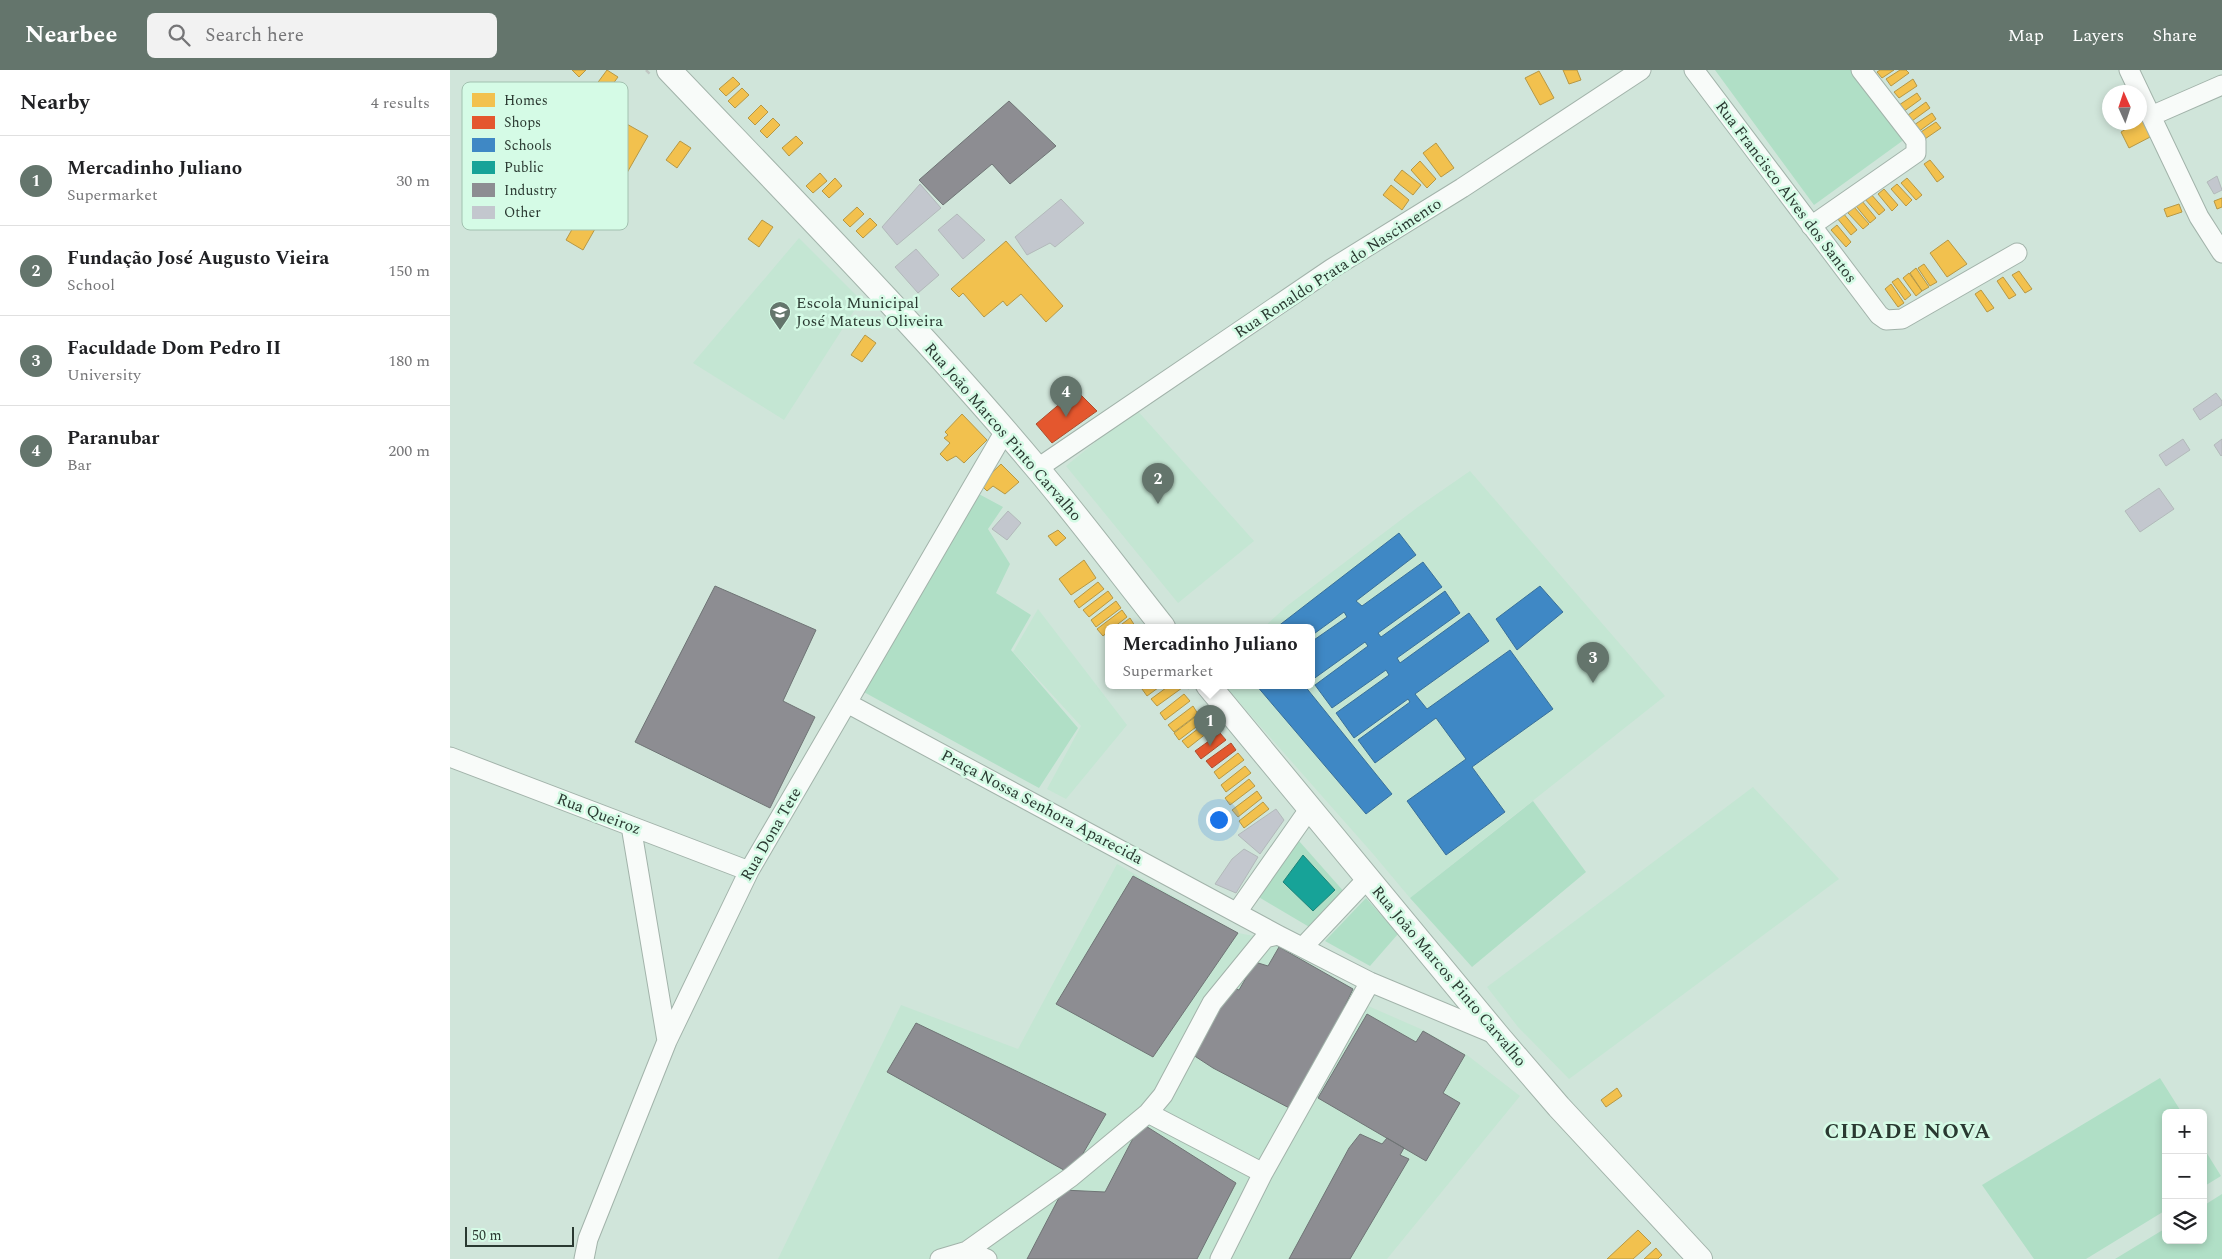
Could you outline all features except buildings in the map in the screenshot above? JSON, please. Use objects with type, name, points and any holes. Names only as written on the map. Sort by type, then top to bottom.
[{"type":"main road","name":"Rua João Marcos Pinto Carvalho","points":[[668,70],[871,282],[1005,430],[1038,468],[1161,624]]},
{"type":"main road","name":"Rua João Marcos Pinto Carvalho","points":[[1211,689],[1498,1036],[1559,1107],[1700,1259]]},
{"type":"street","name":"Rua Ronaldo Prata do Nascimento","points":[[1038,468],[1331,269],[1462,188],[1641,70]]},
{"type":"street","name":"Rua Francisco Alves dos Santos","points":[[1694,70],[1811,226],[1879,314],[1886,320],[1902,319],[2017,253]]},
{"type":"street","points":[[1811,226],[1916,153],[1916,141],[1861,70]]},
{"type":"street","points":[[2129,70],[2199,217],[2222,253]]},
{"type":"street","points":[[2151,116],[2222,85]]},
{"type":"street","name":"Rua Dona Tete","points":[[584,1259],[588,1239],[667,1041],[749,871],[1005,430]]},
{"type":"street","name":"Praça Nossa Senhora Aparecida","points":[[847,703],[1278,935],[1370,982],[1498,1036]]},
{"type":"street","name":"Rua Queiroz","points":[[450,757],[749,871]]},
{"type":"street","points":[[1237,912],[1310,808]]},
{"type":"street","points":[[631,826],[667,1041]]},
{"type":"street","points":[[1303,947],[1368,878]]},
{"type":"street","points":[[940,1259],[967,1251],[1071,1177],[1148,1113],[1164,1095],[1212,1003],[1265,938],[1278,935]]},
{"type":"street","points":[[1220,1259],[1263,1173],[1370,982]]},
{"type":"street","points":[[1148,1113],[1263,1173]]},
{"type":"street","points":[[967,1251],[987,1259]]},
{"type":"shaded area","points":[[1715,70],[1855,70],[1905,139],[1814,205]]},
{"type":"shaded area","name":"Escola Municipal José Mateus Oliveira","points":[[799,238],[861,300],[784,420],[693,363]]},
{"type":"shaded area","points":[[1136,409],[1254,541],[1178,603],[1066,466]]},
{"type":"shaded area","points":[[1470,471],[1665,696],[1410,898],[1228,689],[1259,689],[1366,814],[1392,794],[1307,689],[1315,689],[1315,685],[1332,708],[1386,670],[1389,675],[1336,713],[1354,738],[1408,699],[1410,702],[1358,740],[1375,762],[1436,718],[1466,759],[1408,801],[1447,854],[1505,813],[1472,767],[1553,709],[1509,650],[1427,709],[1415,694],[1489,640],[1469,614],[1400,663],[1397,658],[1460,613],[1445,591],[1381,637],[1378,633],[1442,587],[1423,562],[1362,606],[1356,601],[1416,555],[1399,534],[1281,624],[1267,624],[1287,606],[1418,507]],"holes":[[[1540,587],[1563,612],[1517,650],[1496,619]]]},
{"type":"shaded area","points":[[977,493],[1003,507],[988,529],[1010,564],[996,593],[1031,615],[1011,650],[1078,728],[1039,788],[862,691]]},
{"type":"shaded area","points":[[1038,609],[1127,725],[1066,799],[1047,789],[1081,726],[1013,652]]},
{"type":"shaded area","points":[[1344,612],[1347,617],[1315,639],[1315,633]]},
{"type":"shaded area","points":[[1365,642],[1368,646],[1315,685],[1315,677]]},
{"type":"shaded area","points":[[1753,787],[1839,879],[1569,1079],[1518,1027],[1487,987]]},
{"type":"shaded area","points":[[1533,801],[1586,872],[1472,967],[1410,898]]},
{"type":"shaded area","points":[[1299,841],[1346,894],[1311,928],[1257,896]]},
{"type":"shaded area","points":[[1117,864],[1238,933],[1265,938],[1355,989],[1350,998],[1423,1030],[1467,1055],[1520,1096],[1387,1259],[778,1259],[901,1005],[1018,1049]]},
{"type":"shaded area","points":[[1366,898],[1398,934],[1370,966],[1325,941]]},
{"type":"shaded area","points":[[2160,1078],[2179,1109],[2162,1109],[2162,1212],[2086,1259],[2034,1259],[1982,1185]]},
{"type":"shaded area","points":[[2207,1153],[2221,1176],[2207,1185]]},
{"type":"shaded area","points":[[2222,1194],[2222,1259],[2115,1259],[2162,1230],[2162,1244],[2207,1244],[2207,1203]]},
{"type":"place","name":"Escola Municipal José Mateus Oliveira","points":[[780,331]]},
{"type":"place","name":"Paranubar","points":[[1066,417]]},
{"type":"place","name":"Fundação José Augusto Vieira","points":[[1158,504]]},
{"type":"place","name":"Faculdade Dom Pedro II","points":[[1593,683]]},
{"type":"place","name":"Mercadinho Juliano","points":[[1210,746]]},
{"type":"district","name":"CIDADE NOVA","points":[[1908,1132]]}]
